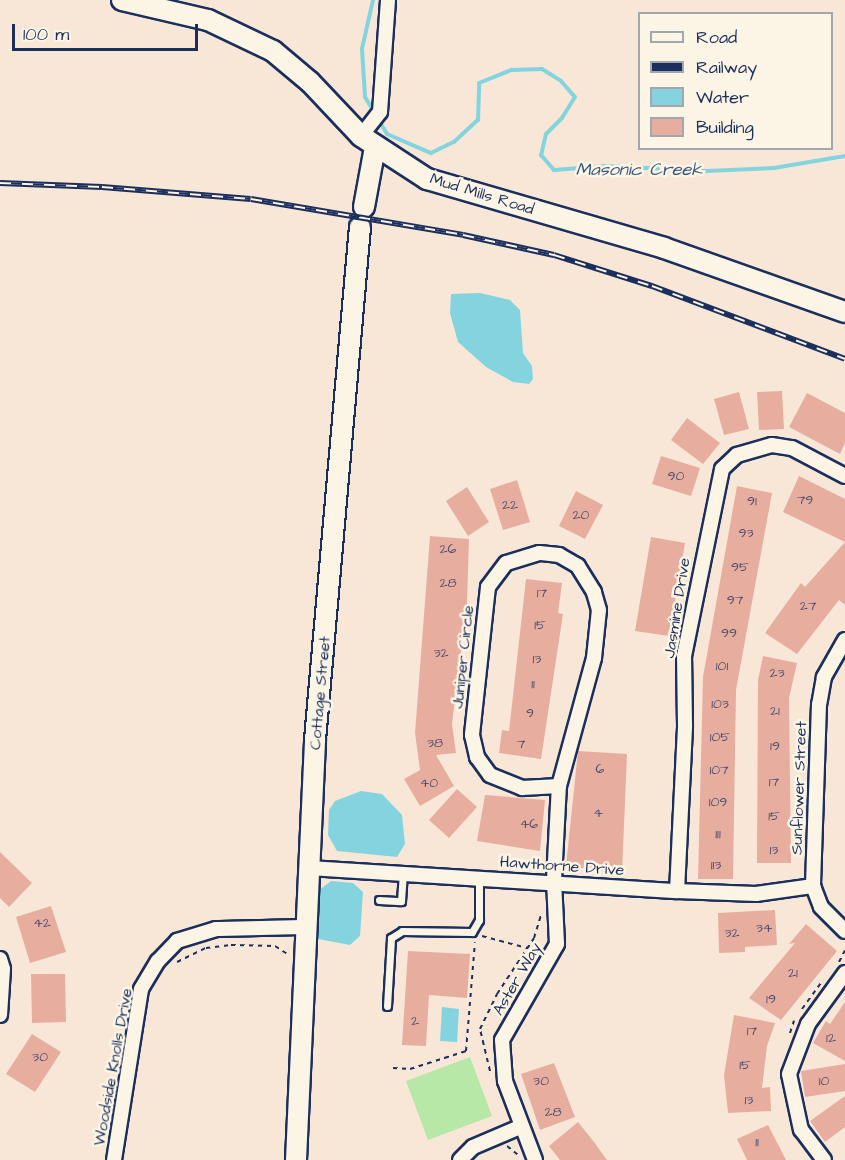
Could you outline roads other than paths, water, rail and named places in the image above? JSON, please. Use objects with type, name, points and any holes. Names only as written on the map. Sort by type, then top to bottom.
[{"type":"street","name":"Mud Mills Road","points":[[122,0],[208,20],[273,51],[369,136],[427,179],[459,191],[664,248],[845,312]]},
{"type":"street","points":[[364,207],[369,136],[380,112],[388,0]]},
{"type":"street","name":"Cottage Street","points":[[296,1160],[315,740],[360,227]]},
{"type":"street","name":"Jasmine Drive","points":[[677,891],[685,725],[684,656],[722,470],[737,455],[772,445],[792,448],[845,476]]},
{"type":"street","name":"Juniper Circle","points":[[554,880],[558,786],[594,658],[598,610],[594,592],[578,566],[559,555],[539,553],[506,563],[488,587],[472,735],[477,757],[490,775],[522,788],[558,786]]},
{"type":"street","name":"Sunflower Street","points":[[845,640],[824,677],[819,704],[813,886],[821,907],[845,931]]},
{"type":"street","name":"Hawthorne Drive","points":[[309,868],[554,880],[677,891],[756,894],[813,886]]},
{"type":"street","name":"Aster Way","points":[[535,1160],[520,1127],[501,1062],[502,1040],[557,944],[554,880]]},
{"type":"street","name":"Woodside Knolls Drive","points":[[114,1160],[141,989],[158,961],[177,941],[216,929],[306,927]]},
{"type":"street","points":[[0,959],[3,969],[0,1015]]},
{"type":"street","points":[[824,1160],[801,1130],[789,1074],[808,1024],[845,973]]},
{"type":"street","points":[[460,1160],[473,1147],[520,1127]]},
{"type":"lane","points":[[379,900],[401,901],[402,872]]},
{"type":"lane","points":[[387,1006],[391,938],[402,931],[472,932],[479,920],[479,876]]},
{"type":"water","points":[[480,293],[510,300],[520,310],[523,353],[532,366],[533,379],[529,384],[513,382],[486,367],[458,342],[450,313],[451,294]]},
{"type":"water","points":[[361,791],[382,794],[402,815],[405,844],[397,857],[337,851],[328,835],[329,810],[335,801]]},
{"type":"water","points":[[331,881],[353,883],[363,892],[360,936],[350,945],[318,939],[318,891]]},
{"type":"water","points":[[442,1007],[459,1009],[457,1042],[440,1041]]},
{"type":"waterway","name":"Masonic Creek","points":[[373,0],[362,49],[365,97],[374,112]]},
{"type":"waterway","name":"Masonic Creek","points":[[378,119],[387,134],[431,153],[454,142],[478,120],[479,83],[512,70],[542,69],[561,81],[575,97],[562,118],[546,134],[541,155],[554,170],[606,166],[707,171],[774,168],[845,156]]},
{"type":"railway","points":[[0,183],[102,187],[251,199],[463,235],[554,255],[652,286],[845,359]]}]
